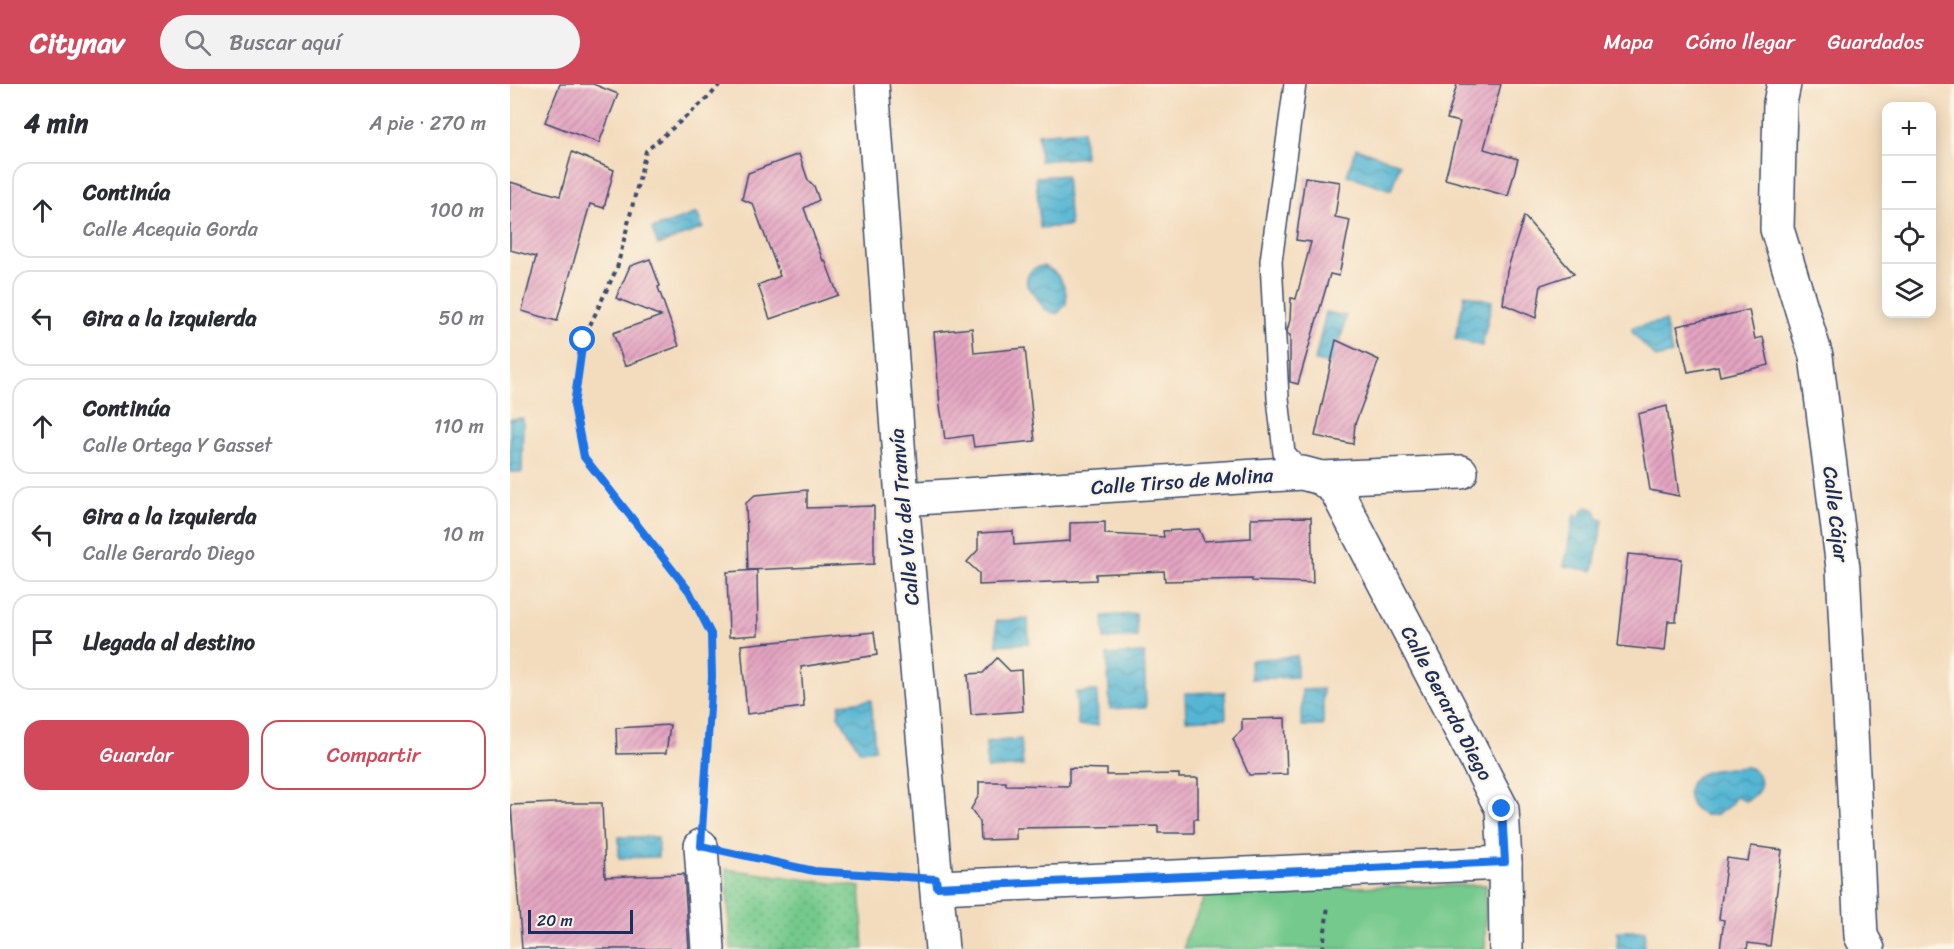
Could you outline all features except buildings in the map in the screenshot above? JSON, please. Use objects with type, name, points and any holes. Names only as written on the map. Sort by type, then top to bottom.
[{"type":"street","name":"Calle Vía del Tranvía","points":[[872,84],[902,499],[942,949]]},
{"type":"street","name":"Calle Cájar","points":[[1784,84],[1780,103],[1777,229],[1816,356],[1843,568],[1862,945]]},
{"type":"street","name":"Calle Tirso de Molina","points":[[902,499],[1311,475],[1461,472]]},
{"type":"street","name":"Calle Gerardo Diego","points":[[1311,475],[1336,490],[1502,809],[1506,949]]},
{"type":"street","points":[[701,846],[708,949]]},
{"type":"street","points":[[936,883],[1505,862]]},
{"type":"lane","points":[[1295,84],[1271,261],[1278,398],[1284,453],[1311,475]]},
{"type":"path","points":[[720,84],[710,96],[646,151],[617,268],[583,340],[574,405],[584,457],[689,591],[711,634],[712,677],[701,846],[814,871],[936,883]]},
{"type":"path","points":[[1323,949],[1330,870]]},
{"type":"green space","points":[[726,869],[860,887],[864,949],[731,949]]},
{"type":"green space","points":[[1486,885],[1485,949],[1184,949],[1185,939],[1209,889]]},
{"type":"water","points":[[1083,130],[1085,157],[1040,161],[1038,134]]},
{"type":"water","points":[[1356,148],[1400,164],[1391,190],[1347,175]]},
{"type":"water","points":[[1066,175],[1070,226],[1040,228],[1036,177]]},
{"type":"water","points":[[697,213],[703,228],[658,245],[652,229]]},
{"type":"water","points":[[1043,266],[1058,276],[1066,292],[1066,304],[1058,313],[1044,308],[1027,286],[1030,272]]},
{"type":"water","points":[[1465,294],[1492,301],[1482,346],[1455,339]]},
{"type":"water","points":[[1326,312],[1346,316],[1335,365],[1315,361]]},
{"type":"water","points":[[1665,321],[1672,354],[1656,358],[1632,332],[1633,327]]},
{"type":"water","points":[[523,418],[522,472],[510,472],[510,419]]},
{"type":"water","points":[[1587,507],[1595,510],[1598,519],[1603,520],[1593,571],[1564,566],[1574,515],[1580,516]]},
{"type":"water","points":[[1136,614],[1137,637],[1104,639],[1103,616]]},
{"type":"water","points":[[1028,619],[1029,643],[997,645],[996,621]]},
{"type":"water","points":[[1144,653],[1146,707],[1110,709],[1107,655]]},
{"type":"water","points":[[1297,656],[1297,677],[1251,679],[1250,660]]},
{"type":"water","points":[[1323,689],[1323,726],[1302,726],[1302,690]]},
{"type":"water","points":[[1097,691],[1098,725],[1078,726],[1076,692]]},
{"type":"water","points":[[1225,692],[1226,718],[1186,720],[1185,693]]},
{"type":"water","points":[[871,700],[875,749],[860,751],[838,715],[840,704]]},
{"type":"water","points":[[1021,739],[1023,766],[987,769],[986,742]]},
{"type":"water","points":[[1747,767],[1758,774],[1761,784],[1751,798],[1745,801],[1736,797],[1724,810],[1713,815],[1702,814],[1694,808],[1688,790],[1692,781],[1701,774],[1717,769]]},
{"type":"water","points":[[619,837],[658,837],[658,857],[619,858]]},
{"type":"water","points":[[1618,931],[1645,931],[1644,949],[1617,949]]},
{"type":"route","points":[[583,340],[574,405],[584,457],[689,591],[711,634],[712,677],[701,846],[814,871],[936,879],[937,887],[1505,862],[1502,809]]}]
